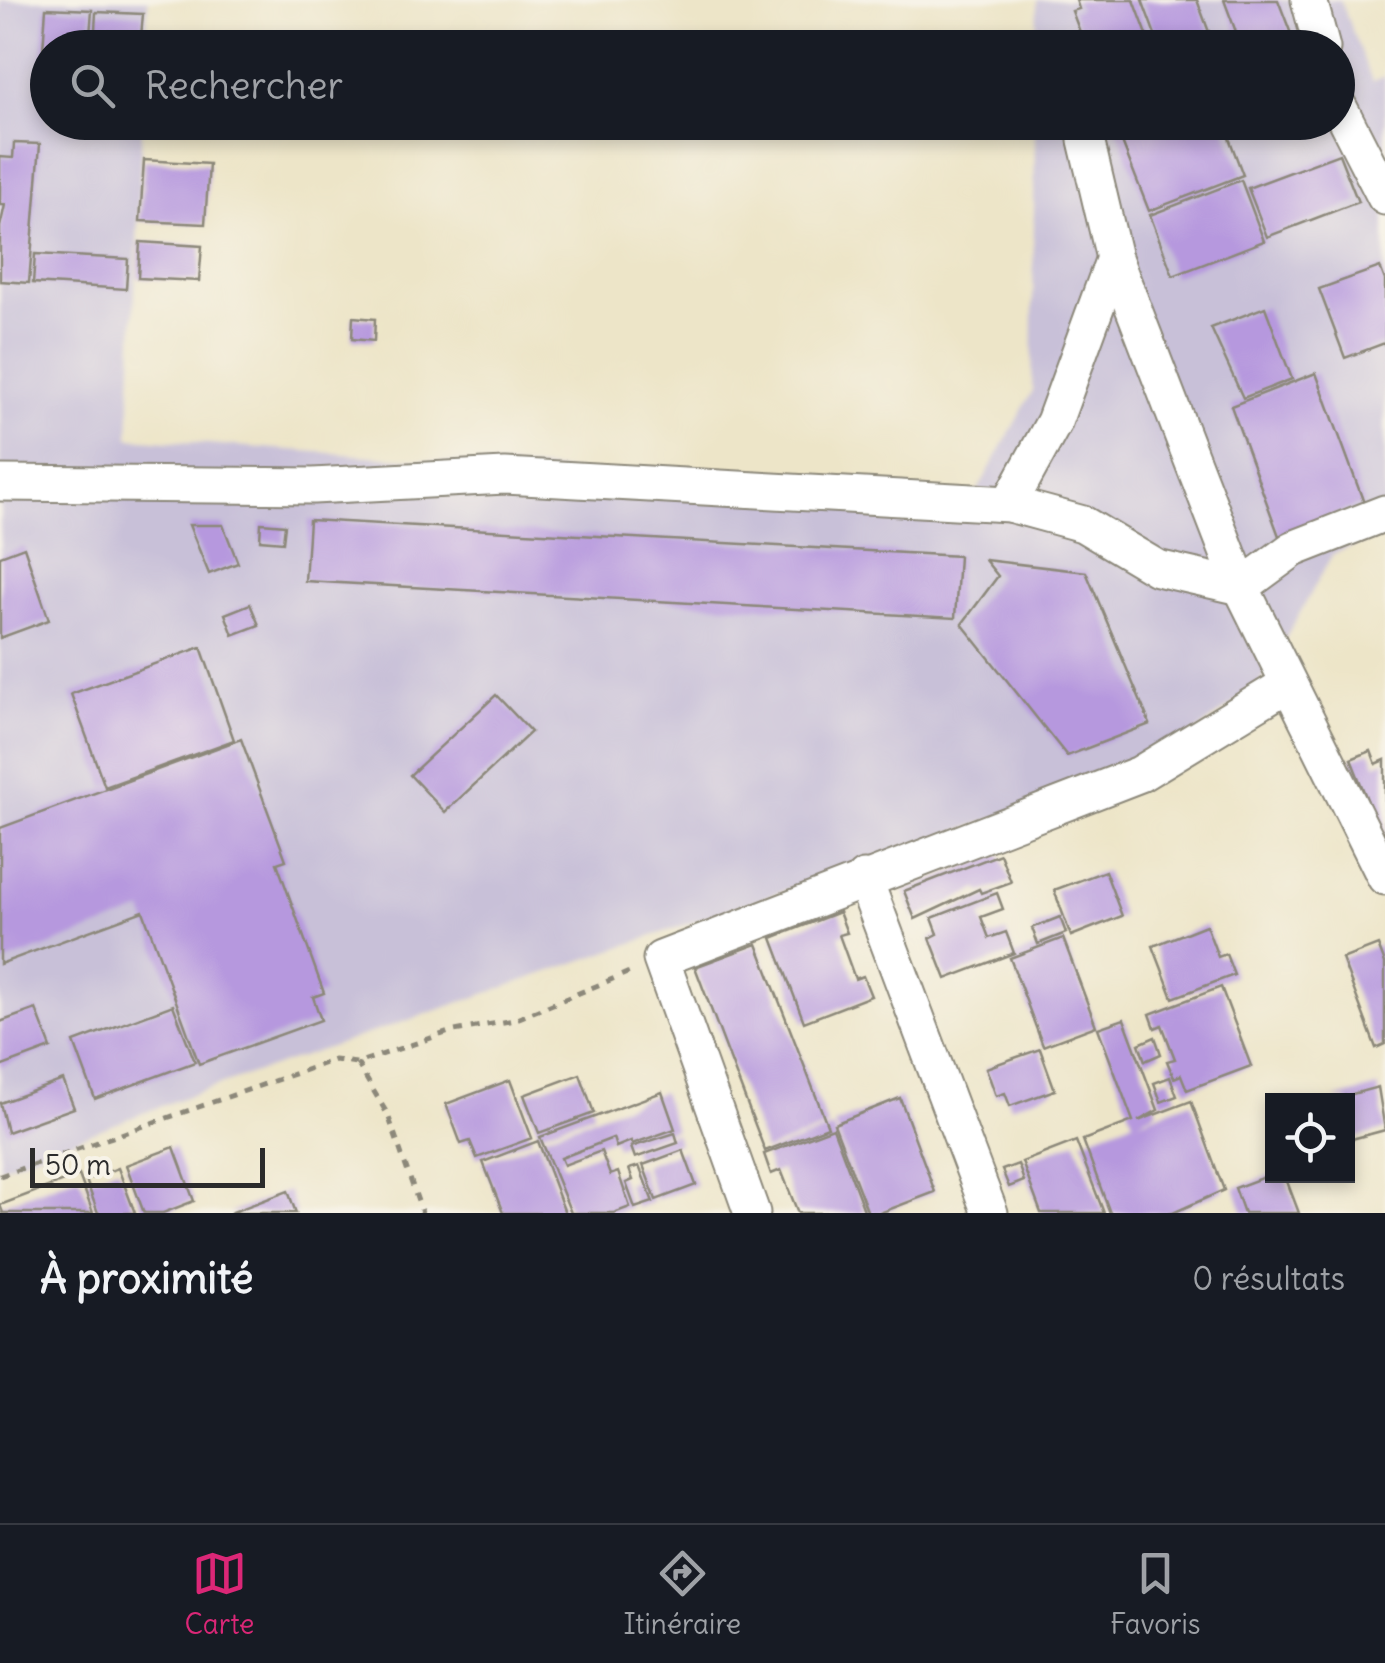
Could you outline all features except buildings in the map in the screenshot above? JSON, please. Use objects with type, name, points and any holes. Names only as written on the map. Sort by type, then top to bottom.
[{"type":"street","points":[[1309,0],[1317,30]]},
{"type":"street","points":[[1355,138],[1385,197]]},
{"type":"street","points":[[1086,140],[1114,258],[1242,587],[1384,869]]},
{"type":"street","points":[[1009,504],[1054,422],[1114,258]]},
{"type":"street","points":[[0,483],[313,486],[505,476],[1009,504],[1083,524],[1157,568],[1242,587],[1293,549],[1385,513]]},
{"type":"street","points":[[752,1213],[661,959],[1140,774],[1288,684]]},
{"type":"street","points":[[864,878],[990,1213]]},
{"type":"path","points":[[0,1176],[334,1060],[357,1063],[448,1032],[514,1020],[661,959]]},
{"type":"path","points":[[357,1063],[388,1115],[422,1213]]},
{"type":"shaded area","points":[[0,0],[148,0],[147,30],[30,30],[30,140],[141,140],[129,438],[972,501],[1032,392],[1035,140],[1355,140],[1355,38],[1372,81],[1385,76],[1385,535],[1333,554],[1260,684],[1153,764],[185,1097],[0,1168]]},
{"type":"shaded area","points":[[1037,0],[1340,0],[1352,30],[1036,30]]}]
